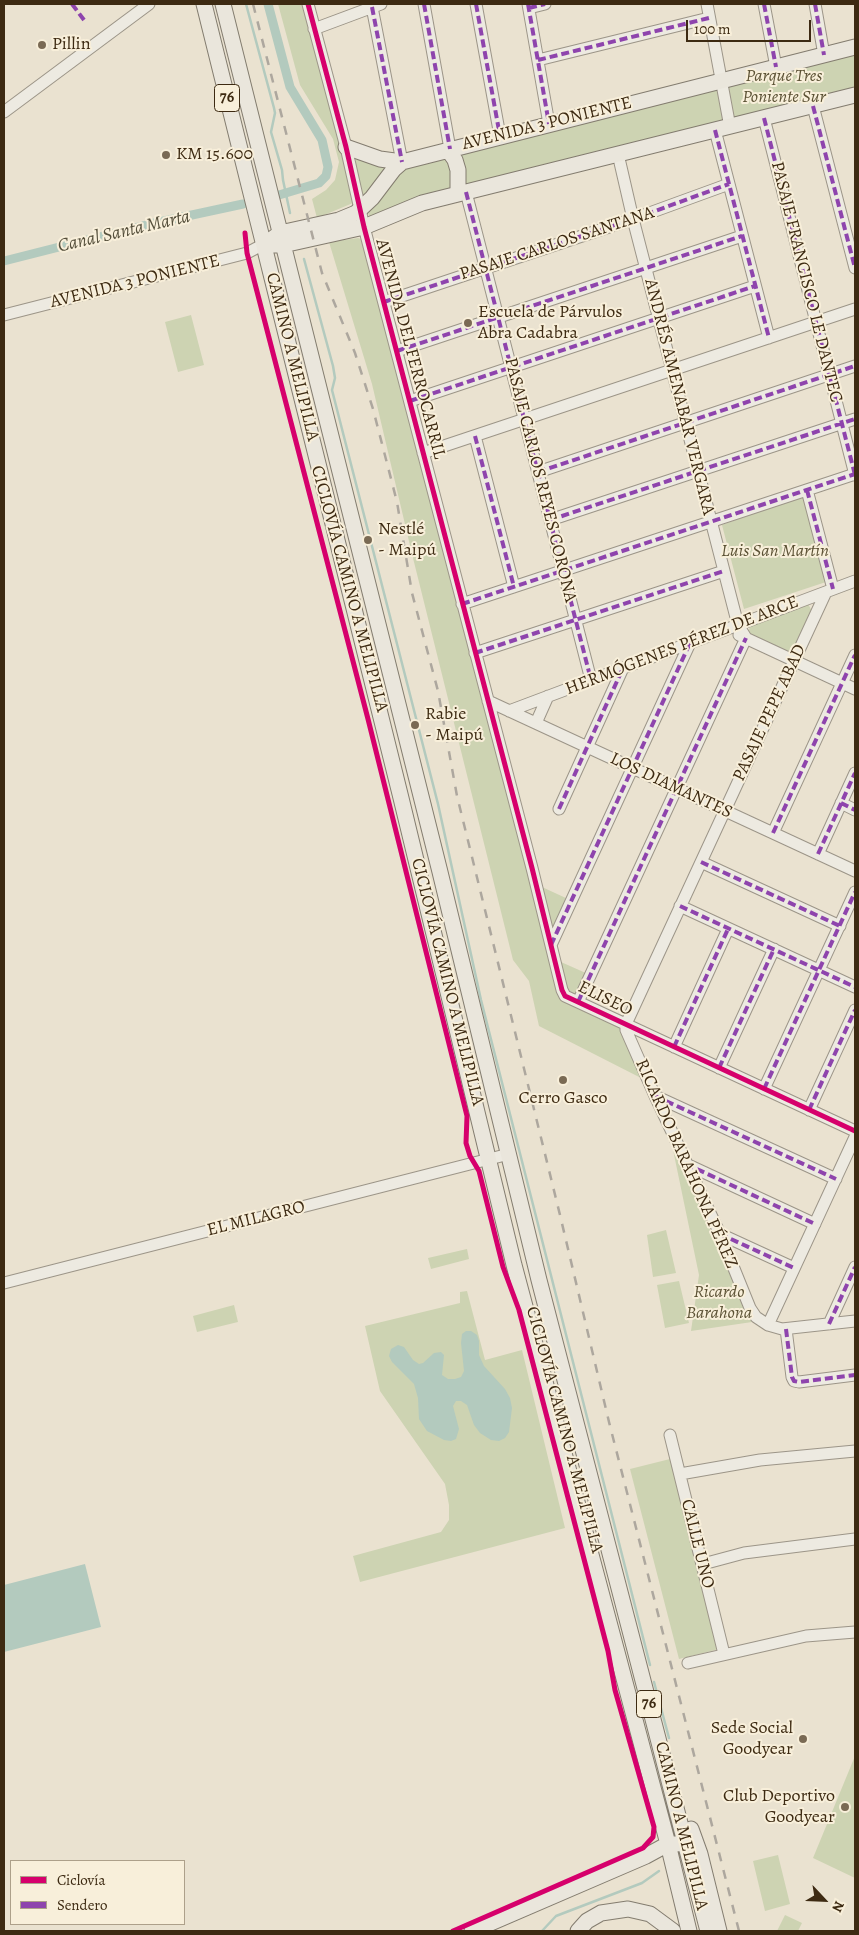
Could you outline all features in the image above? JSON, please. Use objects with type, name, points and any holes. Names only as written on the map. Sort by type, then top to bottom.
[{"type":"main road","name":"CAMINO A MELIPILLA","points":[[204,4],[421,877],[514,1265],[668,1844],[689,1931]]},
{"type":"main road","name":"CAMINO A MELIPILLA","points":[[223,4],[440,872],[539,1280],[708,1931]]},
{"type":"main road","name":"AVENIDA 3 PONIENTE","points":[[264,244],[339,220],[361,209],[402,162],[855,47]]},
{"type":"main road","name":"AVENIDA 3 PONIENTE","points":[[281,239],[364,227],[406,208],[855,95]]},
{"type":"main road","points":[[346,147],[380,159],[402,162]]},
{"type":"main road","points":[[449,149],[458,170],[462,193]]},
{"type":"main road","points":[[401,798],[420,794]]},
{"type":"main road","points":[[421,877],[440,872]]},
{"type":"main road","points":[[464,1054],[482,1048]]},
{"type":"main road","points":[[667,1771],[678,1792],[700,1854],[719,1931]]},
{"type":"main road","points":[[472,1931],[646,1856],[668,1844],[678,1844],[687,1850]]},
{"type":"main road","points":[[578,1931],[587,1921],[601,1914],[628,1909],[650,1914],[673,1931]]},
{"type":"street","points":[[4,112],[149,4]]},
{"type":"street","name":"AVENIDA DEL FERROCARRIL","points":[[308,4],[346,147],[364,227],[396,351],[488,701]]},
{"type":"street","points":[[424,4],[449,149]]},
{"type":"street","points":[[476,4],[500,136]]},
{"type":"street","points":[[545,4],[528,6],[549,124]]},
{"type":"street","points":[[707,4],[730,127]]},
{"type":"street","points":[[764,4],[776,68]]},
{"type":"street","points":[[815,4],[824,55]]},
{"type":"street","points":[[314,29],[376,5],[402,162]]},
{"type":"street","points":[[538,60],[709,18]]},
{"type":"street","points":[[813,106],[855,268]]},
{"type":"street","name":"PASAJE FRANCISCO LE DANTEC","points":[[764,118],[855,474]]},
{"type":"street","points":[[715,130],[769,338]]},
{"type":"street","name":"ANDRÉS AMENABAR VERGARA","points":[[618,154],[724,571],[732,628],[746,638]]},
{"type":"street","name":"PASAJE CARLOS SANTANA","points":[[384,302],[633,219],[729,184]]},
{"type":"street","name":"PASAJE CARLOS REYES CORONA","points":[[462,193],[485,267],[591,680]]},
{"type":"street","points":[[396,351],[742,236]]},
{"type":"street","name":"AVENIDA 3 PONIENTE","points":[[4,315],[241,254],[254,250],[264,244]]},
{"type":"street","points":[[410,401],[755,286]]},
{"type":"street","points":[[423,453],[855,309]]},
{"type":"street","points":[[538,472],[855,366]]},
{"type":"street","points":[[550,520],[855,419]]},
{"type":"street","points":[[475,436],[514,587]]},
{"type":"street","points":[[462,604],[855,474]]},
{"type":"street","points":[[807,490],[829,591]]},
{"type":"street","points":[[475,653],[724,571]]},
{"type":"street","name":"HERMÓGENES PÉREZ DE ARCE","points":[[509,711],[855,581]]},
{"type":"street","name":"PASAJE PEPE ABAD","points":[[626,1024],[794,661],[829,591]]},
{"type":"street","points":[[578,1002],[746,638],[855,689]]},
{"type":"street","points":[[550,944],[690,643]]},
{"type":"street","points":[[773,833],[855,655]]},
{"type":"street","points":[[559,809],[623,668]]},
{"type":"street","points":[[536,723],[548,696]]},
{"type":"street","name":"LOS DIAMANTES","points":[[488,701],[855,871]]},
{"type":"street","name":"ELISEO","points":[[488,701],[565,996],[855,1131]]},
{"type":"street","points":[[818,854],[855,773]]},
{"type":"street","points":[[841,803],[855,810]]},
{"type":"street","points":[[701,862],[840,926]]},
{"type":"street","points":[[764,1089],[855,892]]},
{"type":"street","points":[[680,906],[855,987]]},
{"type":"street","points":[[674,1047],[728,928]]},
{"type":"street","points":[[719,1068],[774,950]]},
{"type":"street","points":[[809,1110],[855,1010]]},
{"type":"street","name":"RICARDO BARAHONA PÉREZ","points":[[626,1024],[626,1030],[686,1164],[720,1234],[750,1308],[759,1320],[768,1325]]},
{"type":"street","points":[[655,1096],[836,1179]]},
{"type":"street","points":[[855,1137],[768,1325],[777,1329],[786,1329],[855,1321]]},
{"type":"street","name":"EL MILAGRO","points":[[4,1283],[509,1154]]},
{"type":"street","points":[[686,1164],[815,1224]]},
{"type":"street","points":[[720,1234],[794,1268]]},
{"type":"street","points":[[829,1324],[855,1267]]},
{"type":"street","points":[[786,1329],[794,1381],[855,1376]]},
{"type":"street","name":"CALLE UNO","points":[[670,1435],[724,1654]]},
{"type":"street","points":[[680,1474],[767,1459],[855,1451]]},
{"type":"street","points":[[703,1564],[744,1553],[855,1539]]},
{"type":"street","points":[[688,1664],[806,1636],[855,1632]]},
{"type":"green space","points":[[278,4],[303,4],[355,196],[353,203],[317,218],[312,199],[326,190],[335,180],[339,162],[333,139],[300,85]]},
{"type":"green space","name":"Parque Tres Poniente Sur","points":[[855,51],[855,90],[397,206],[385,210],[370,221],[367,208],[397,170]]},
{"type":"green space","points":[[359,157],[389,165],[362,197],[355,165]]},
{"type":"green space","points":[[361,239],[560,993],[621,1025],[643,1079],[539,1026],[529,981],[513,960],[412,554],[372,384],[329,242]]},
{"type":"green space","points":[[191,315],[204,365],[178,372],[165,322]]},
{"type":"green space","name":"Luis San Martín","points":[[805,495],[826,582],[744,609],[722,525]]},
{"type":"green space","points":[[808,604],[812,611],[792,653],[752,636],[749,631],[750,626]]},
{"type":"green space","points":[[542,887],[568,899],[552,931]]},
{"type":"green space","points":[[561,962],[588,974],[578,996],[568,991]]},
{"type":"green space","name":"Ricardo Barahona","points":[[672,1145],[752,1322],[691,1331],[699,1275]]},
{"type":"green space","points":[[666,1230],[676,1273],[653,1277],[647,1235]]},
{"type":"green space","points":[[467,1249],[469,1259],[431,1269],[428,1258]]},
{"type":"green space","points":[[679,1281],[689,1323],[665,1328],[657,1285]]},
{"type":"green space","points":[[467,1291],[485,1360],[522,1350],[565,1528],[360,1582],[353,1556],[441,1532],[449,1520],[449,1505],[445,1484],[380,1391],[365,1326],[460,1303],[460,1292]]},
{"type":"green space","points":[[234,1305],[238,1322],[197,1332],[193,1316]]},
{"type":"green space","points":[[670,1459],[719,1649],[679,1659],[630,1469]]},
{"type":"green space","name":"Club Deportivo Goodyear","points":[[855,1756],[855,1878],[813,1858]]},
{"type":"green space","points":[[778,1855],[790,1904],[765,1911],[753,1861]]},
{"type":"green space","points":[[785,1915],[802,1923],[798,1931],[777,1931]]},
{"type":"shaded area","points":[[466,1331],[471,1331],[477,1335],[479,1355],[484,1366],[505,1389],[510,1398],[512,1408],[509,1432],[505,1438],[499,1441],[491,1440],[480,1433],[474,1425],[467,1405],[461,1401],[456,1401],[453,1406],[459,1429],[456,1439],[451,1441],[444,1440],[427,1431],[419,1419],[418,1398],[414,1384],[392,1362],[389,1356],[391,1349],[398,1345],[404,1347],[413,1360],[419,1364],[423,1363],[434,1353],[441,1352],[444,1355],[442,1375],[448,1379],[455,1379],[461,1377],[464,1371],[461,1343],[462,1334]]},
{"type":"shaded area","points":[[85,1564],[101,1627],[4,1652],[4,1585]]},
{"type":"waterway","points":[[246,4],[274,108],[275,113],[271,132],[282,170],[290,213]]},
{"type":"waterway","name":"Canal Santa Marta","points":[[268,4],[290,87],[322,140],[328,167],[326,176],[319,183],[279,195]]},
{"type":"waterway","name":"Canal Santa Marta","points":[[4,261],[150,224],[243,204]]},
{"type":"waterway","points":[[304,259],[333,366],[335,378],[332,390],[438,804],[481,1000],[650,1665]]},
{"type":"waterway","points":[[654,1682],[669,1738]]},
{"type":"waterway","points":[[542,1931],[556,1916],[642,1883],[659,1871]]},
{"type":"railway","points":[[253,4],[322,273],[355,353],[373,409],[397,502],[412,593],[438,691],[457,796],[609,1422],[739,1931]]},
{"type":"marked path","points":[[72,4],[84,20]]},
{"type":"marked path","points":[[424,4],[450,149]]},
{"type":"marked path","points":[[476,4],[500,136]]},
{"type":"marked path","points":[[528,4],[549,124]]},
{"type":"marked path","points":[[529,8],[545,4]]},
{"type":"marked path","points":[[764,4],[776,67]]},
{"type":"marked path","points":[[815,4],[824,55]]},
{"type":"marked path","points":[[372,7],[402,162]]},
{"type":"marked path","points":[[538,60],[709,18]]},
{"type":"marked path","points":[[813,106],[855,268]]},
{"type":"marked path","points":[[764,118],[855,475]]},
{"type":"marked path","points":[[715,130],[769,338]]},
{"type":"marked path","points":[[384,302],[633,219],[729,184]]},
{"type":"marked path","points":[[466,192],[591,680]]},
{"type":"marked path","points":[[397,351],[742,236]]},
{"type":"marked path","points":[[410,401],[755,286]]},
{"type":"marked path","points":[[538,472],[855,366]]},
{"type":"marked path","points":[[550,520],[855,419]]},
{"type":"marked path","points":[[475,436],[514,587]]},
{"type":"marked path","points":[[462,604],[855,474]]},
{"type":"marked path","points":[[807,490],[833,589]]},
{"type":"marked path","points":[[475,653],[724,571]]},
{"type":"marked path","points":[[578,1002],[746,638]]},
{"type":"marked path","points":[[551,945],[690,643]]},
{"type":"marked path","points":[[773,833],[855,655]]},
{"type":"marked path","points":[[559,809],[623,668]]},
{"type":"marked path","points":[[818,854],[855,773]]},
{"type":"marked path","points":[[841,803],[855,810]]},
{"type":"marked path","points":[[701,862],[840,926]]},
{"type":"marked path","points":[[764,1089],[855,892]]},
{"type":"marked path","points":[[680,906],[855,987]]},
{"type":"marked path","points":[[674,1047],[728,929]]},
{"type":"marked path","points":[[719,1068],[774,949]]},
{"type":"marked path","points":[[809,1110],[855,1010]]},
{"type":"marked path","points":[[655,1096],[836,1179]]},
{"type":"marked path","points":[[686,1164],[815,1224]]},
{"type":"marked path","points":[[720,1234],[794,1268]]},
{"type":"marked path","points":[[829,1324],[855,1267]]},
{"type":"marked path","points":[[786,1329],[794,1381],[855,1375]]},
{"type":"cycle path","points":[[308,4],[562,990],[565,996],[855,1131]]},
{"type":"cycle path","name":"CICLOVÍA CAMINO A MELIPILLA","points":[[245,233],[247,253],[368,719],[467,1116],[466,1143],[470,1156],[479,1171],[503,1267],[519,1310],[608,1651],[615,1690],[654,1827],[653,1837],[643,1848],[453,1931]]},
{"type":"place","name":"Pillin","points":[[42,45]]},
{"type":"place","name":"KM 15.600","points":[[166,155]]},
{"type":"place","name":"Escuela de Párvulos Abra Cadabra","points":[[468,323]]},
{"type":"place","name":"Nestlé - Maipú","points":[[368,540]]},
{"type":"place","name":"Rabie - Maipú","points":[[415,725]]},
{"type":"place","name":"Cerro Gasco","points":[[563,1080]]},
{"type":"place","name":"Sede Social Goodyear","points":[[803,1739]]},
{"type":"place","name":"Club Deportivo Goodyear","points":[[845,1807]]}]
